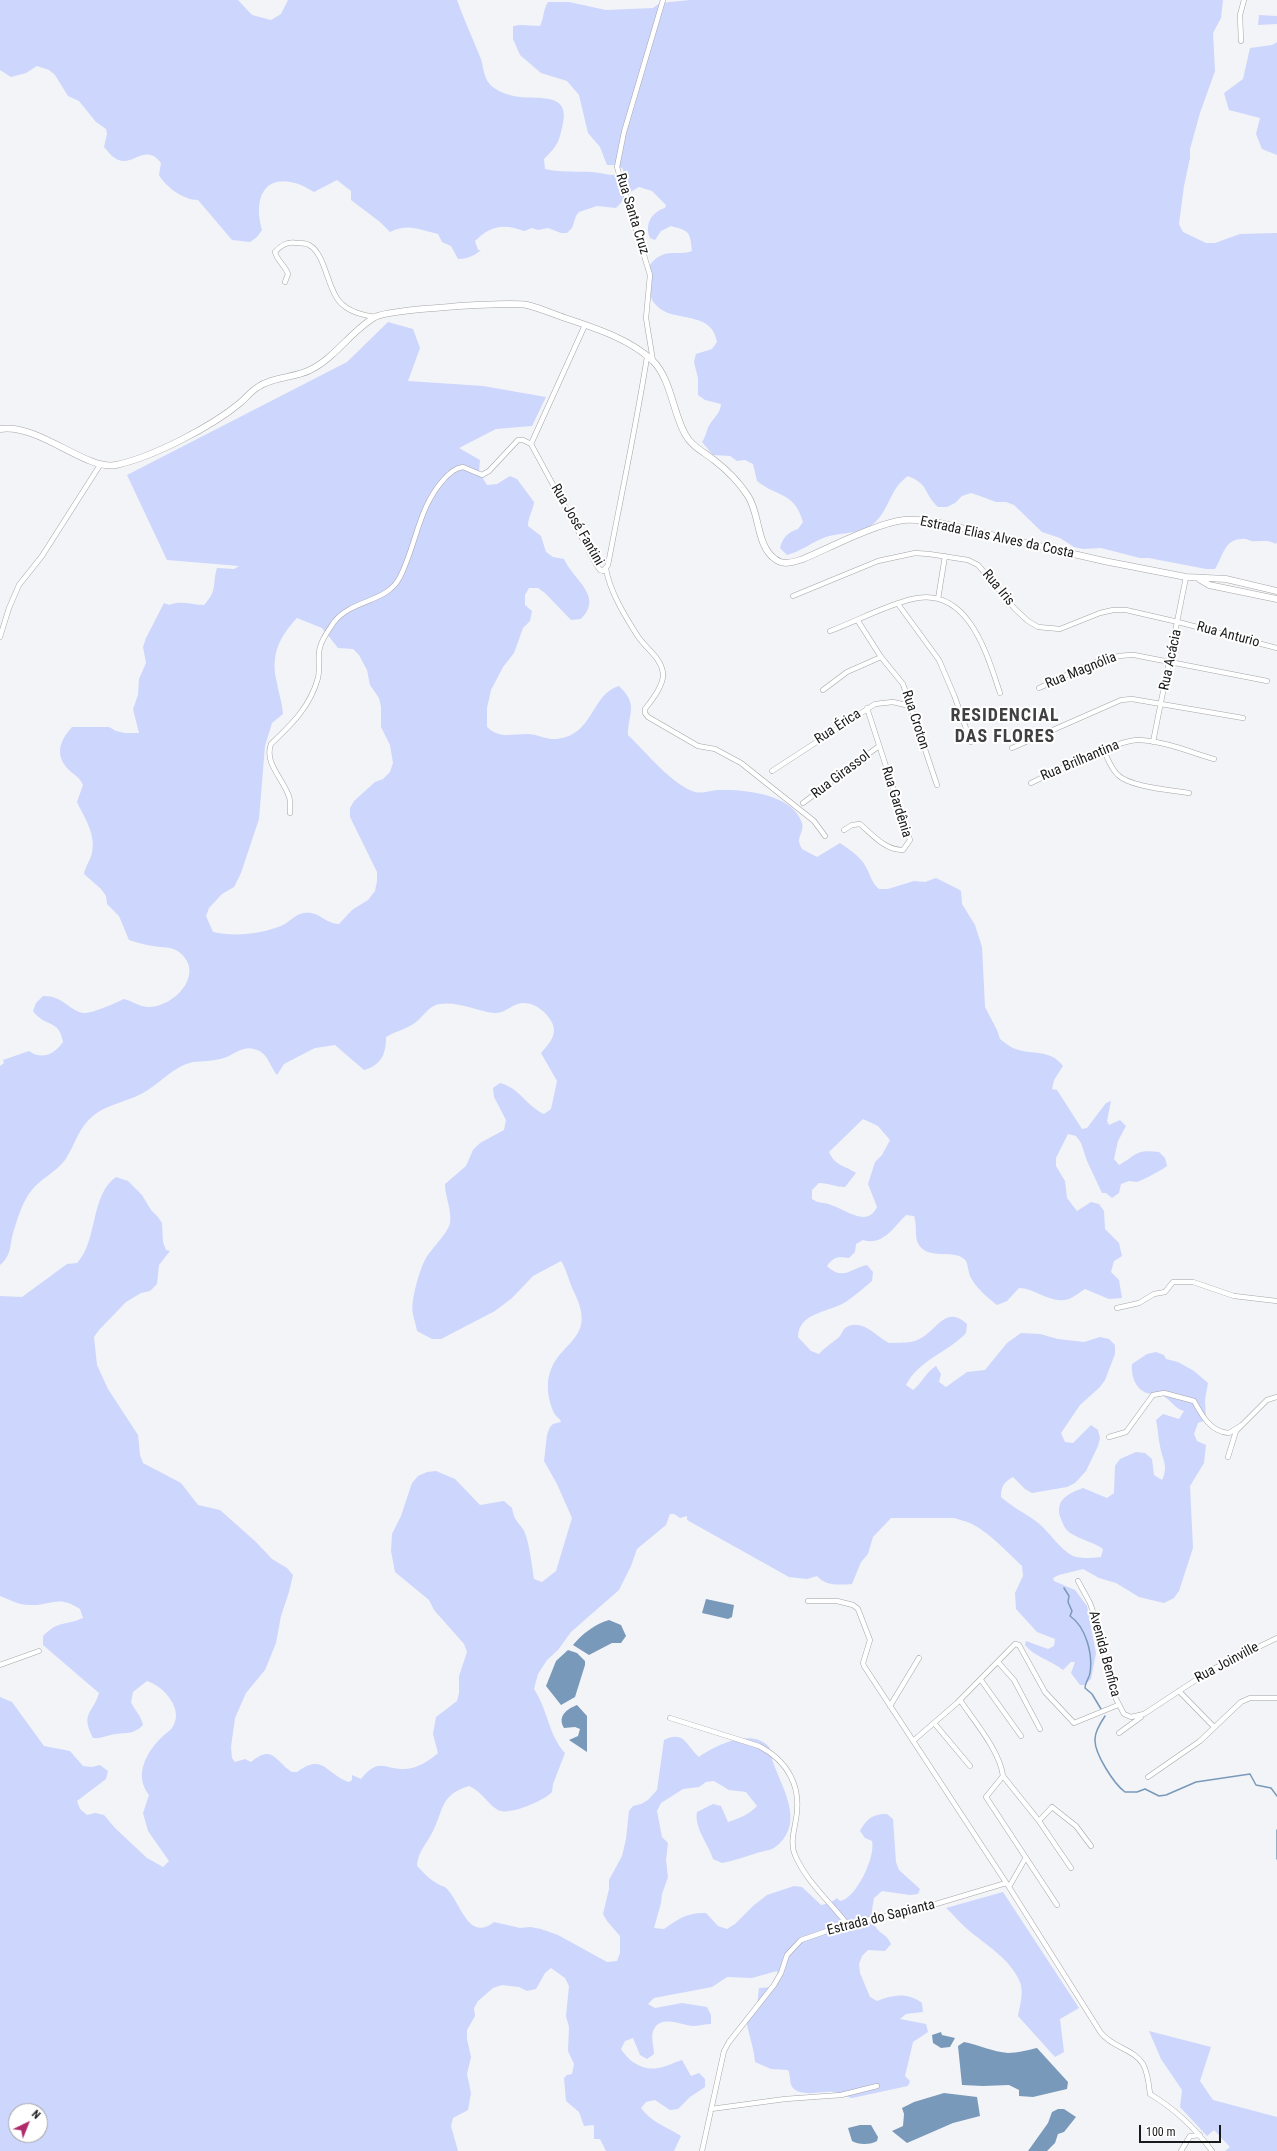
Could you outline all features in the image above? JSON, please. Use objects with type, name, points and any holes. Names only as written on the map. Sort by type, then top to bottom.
[{"type":"street","name":"Rua Santa Cruz","points":[[653,361],[646,318],[650,274],[617,167],[624,132],[663,0]]},
{"type":"street","points":[[1241,41],[1240,16],[1244,0]]},
{"type":"street","points":[[285,282],[288,274],[286,268],[277,258],[275,252],[280,247],[292,242],[309,244],[318,253],[333,292],[340,303],[359,314],[376,317]]},
{"type":"street","name":"Estrada Elias Alves da Costa","points":[[100,465],[114,465],[127,462],[175,442],[221,417],[260,384],[312,369],[343,346],[366,323],[376,317],[388,313],[471,306],[520,305],[585,325],[624,341],[653,361],[666,384],[681,424],[689,440],[738,482],[750,498],[765,547],[774,558],[781,562],[789,563],[803,559],[886,524],[903,520],[917,520],[935,522],[1104,561],[1186,577],[1198,579],[1226,579],[1277,590]]},
{"type":"street","points":[[290,813],[289,794],[270,759],[270,747],[271,744],[300,716],[310,700],[318,679],[320,668],[319,648],[331,626],[343,612],[356,605],[388,593],[394,587],[400,577],[429,497],[454,470],[463,467],[482,475],[489,471],[518,440],[523,440],[531,444],[585,325]]},
{"type":"street","name":"Rua José Fantini","points":[[531,444],[598,568],[600,570],[606,569],[637,422],[647,357]]},
{"type":"street","points":[[0,428],[15,428],[54,442],[100,465],[42,556],[19,585],[9,608],[0,638]]},
{"type":"street","name":"Rua Iris","points":[[793,596],[878,561],[915,553],[968,560],[978,565],[1016,609],[1028,621],[1038,627],[1060,629],[1113,610],[1126,610],[1178,622]]},
{"type":"street","points":[[938,599],[944,556]]},
{"type":"street","points":[[606,569],[615,594],[637,636],[660,663],[663,674],[662,679],[645,709],[645,713],[648,717],[698,746],[715,749],[741,763],[814,821],[824,836]]},
{"type":"street","name":"Rua Acácia","points":[[1153,742],[1186,577]]},
{"type":"street","name":"Estrada Elias Alves da Costa","points":[[1198,579],[1209,585],[1277,599]]},
{"type":"street","points":[[830,631],[913,599],[938,599],[957,609],[977,632],[984,647],[1000,693]]},
{"type":"street","points":[[898,604],[939,660],[954,694],[971,742]]},
{"type":"street","name":"Rua Croton","points":[[858,621],[881,658],[903,684],[937,785]]},
{"type":"street","name":"Rua Anturio","points":[[1178,622],[1277,648]]},
{"type":"street","name":"Rua Magnólia","points":[[1040,688],[1110,657],[1122,654],[1134,654],[1267,681]]},
{"type":"street","points":[[824,690],[847,672],[881,658]]},
{"type":"street","points":[[1012,748],[1121,700],[1132,698],[1243,718]]},
{"type":"street","name":"Rua Érica","points":[[772,771],[875,704],[883,702],[910,706]]},
{"type":"street","name":"Rua Gardênia","points":[[844,830],[852,825],[860,824],[884,846],[893,850],[903,850],[909,844],[908,831],[878,746],[867,708]]},
{"type":"street","name":"Rua Brilhantina","points":[[1031,783],[1126,742],[1138,740],[1153,742],[1214,758]]},
{"type":"street","name":"Rua Girassol","points":[[803,803],[878,746]]},
{"type":"street","points":[[1104,751],[1113,770],[1118,776],[1128,781],[1189,793]]},
{"type":"street","points":[[1117,1308],[1139,1303],[1154,1294],[1165,1292],[1173,1282],[1193,1282],[1234,1296],[1277,1301]]},
{"type":"street","points":[[1108,1437],[1126,1432],[1153,1395],[1164,1393],[1194,1401],[1210,1425],[1218,1430],[1229,1433],[1242,1425]]},
{"type":"street","points":[[1228,1457],[1234,1434],[1268,1400],[1277,1397]]},
{"type":"street","name":"Avenida Benfica","points":[[1078,1581],[1090,1603],[1097,1623],[1118,1705],[1124,1714],[1137,1716],[1149,1711],[1179,1691]]},
{"type":"street","points":[[808,1601],[837,1601],[853,1605],[858,1609],[870,1640],[863,1665],[1041,1936],[1101,2033],[1112,2044],[1138,2058],[1147,2075],[1150,2094],[1173,2110],[1200,2135],[1212,2151]]},
{"type":"street","name":"Rua Joinville","points":[[1179,1691],[1211,1670],[1277,1638]]},
{"type":"street","points":[[913,1741],[960,1700],[1015,1644],[1019,1645],[1045,1692],[1074,1723],[1118,1705]]},
{"type":"street","points":[[0,1665],[39,1651]]},
{"type":"street","points":[[890,1706],[919,1658]]},
{"type":"street","points":[[998,1662],[1014,1680],[1040,1729]]},
{"type":"street","points":[[981,1680],[1021,1736]]},
{"type":"street","points":[[1179,1691],[1214,1727]]},
{"type":"street","points":[[1148,1777],[1200,1741],[1231,1710],[1250,1698],[1277,1698]]},
{"type":"street","points":[[960,1700],[993,1749],[1000,1764],[1003,1776],[1039,1821],[1071,1868]]},
{"type":"street","points":[[1119,1733],[1149,1711]]},
{"type":"street","points":[[670,1718],[759,1746],[771,1752],[783,1763],[794,1782],[798,1801],[792,1843],[795,1856],[813,1882],[847,1924]]},
{"type":"street","points":[[934,1723],[970,1766]]},
{"type":"street","points":[[1003,1776],[986,1798],[1010,1830],[1025,1859],[1057,1905]]},
{"type":"street","points":[[1039,1821],[1052,1806],[1076,1826],[1091,1846]]},
{"type":"street","points":[[1007,1885],[1025,1859]]},
{"type":"street","name":"Estrada do Sapianta","points":[[702,2151],[724,2051],[729,2042],[774,1985],[781,1973],[787,1955],[801,1940],[847,1924],[916,1910],[1007,1885]]},
{"type":"street","points":[[711,2109],[785,2099],[841,2095],[877,2086]]},
{"type":"street","points":[[1181,2151],[1190,2136],[1200,2135]]},
{"type":"shaded area","points":[[0,0],[238,0],[252,15],[271,20],[281,14],[288,0],[457,0],[481,59],[488,82],[494,88],[512,96],[543,98],[557,102],[562,107],[564,113],[560,135],[555,146],[544,159],[545,169],[615,175],[623,174],[623,169],[616,165],[607,165],[600,147],[588,133],[579,95],[567,81],[541,73],[520,55],[513,39],[513,26],[540,26],[548,2],[569,2],[606,10],[653,8],[660,3],[690,0],[1223,0],[1221,18],[1213,33],[1215,71],[1200,113],[1190,149],[1190,158],[1184,186],[1179,224],[1183,232],[1206,243],[1215,243],[1240,234],[1277,233],[1277,542],[1276,544],[1244,539],[1231,542],[1215,569],[1206,569],[1149,558],[1140,558],[1101,548],[1083,549],[1074,547],[1060,538],[1042,532],[1014,505],[1006,502],[996,502],[971,493],[962,496],[955,503],[947,507],[938,507],[930,498],[923,486],[915,479],[908,476],[898,486],[879,518],[867,528],[826,537],[787,555],[780,548],[783,541],[788,534],[798,529],[803,522],[795,505],[784,496],[757,481],[753,464],[745,460],[737,461],[730,456],[713,455],[702,442],[709,426],[718,413],[721,404],[705,400],[698,395],[698,378],[694,362],[696,354],[712,349],[717,342],[714,332],[708,325],[691,318],[663,311],[653,302],[650,293],[650,282],[648,275],[652,262],[665,254],[692,251],[691,240],[688,233],[682,229],[671,226],[661,231],[655,240],[650,238],[648,228],[650,219],[656,212],[665,208],[666,205],[652,191],[639,187],[632,191],[616,208],[597,206],[579,212],[572,228],[567,233],[561,233],[548,228],[538,230],[532,228],[524,231],[510,227],[497,227],[486,232],[475,241],[478,250],[481,250],[470,257],[458,259],[451,246],[442,242],[438,234],[414,228],[397,229],[390,232],[380,222],[351,200],[351,191],[337,180],[314,192],[300,185],[288,182],[278,182],[269,186],[263,192],[260,202],[259,215],[262,230],[257,237],[250,242],[232,240],[198,200],[181,195],[170,188],[162,180],[159,175],[161,163],[155,157],[144,155],[127,161],[121,161],[112,156],[104,147],[107,134],[106,129],[96,122],[79,101],[68,96],[55,75],[49,70],[37,66],[26,73],[11,77],[0,70]]},
{"type":"shaded area","points":[[1259,15],[1277,16],[1277,24],[1258,25]]},
{"type":"shaded area","points":[[1277,42],[1277,155],[1262,149],[1256,134],[1260,118],[1229,110],[1224,93],[1243,79],[1250,48],[1272,45]]},
{"type":"shaded area","points":[[388,322],[413,329],[420,348],[408,381],[483,386],[546,397],[532,426],[496,429],[459,448],[480,460],[479,472],[487,485],[497,484],[510,476],[517,479],[534,502],[528,526],[541,536],[546,552],[553,557],[564,559],[585,589],[589,603],[587,611],[581,619],[571,620],[545,593],[538,588],[529,588],[525,595],[525,605],[532,611],[530,621],[523,628],[514,653],[503,667],[491,690],[487,708],[487,727],[496,733],[506,735],[531,734],[553,739],[569,736],[585,723],[603,697],[610,690],[619,686],[631,704],[628,735],[677,783],[695,792],[729,790],[754,792],[766,795],[789,805],[797,813],[802,823],[799,841],[802,849],[817,857],[840,843],[861,860],[879,889],[888,889],[914,881],[925,882],[936,878],[958,889],[961,891],[962,904],[975,925],[982,947],[985,1007],[1000,1039],[1011,1047],[1027,1052],[1040,1053],[1058,1060],[1063,1066],[1054,1080],[1052,1089],[1057,1090],[1082,1129],[1087,1128],[1106,1103],[1111,1101],[1107,1121],[1109,1125],[1120,1120],[1126,1126],[1118,1141],[1114,1159],[1119,1165],[1145,1151],[1159,1152],[1165,1158],[1167,1166],[1137,1182],[1129,1181],[1121,1184],[1119,1193],[1112,1198],[1106,1193],[1102,1193],[1087,1161],[1081,1143],[1076,1136],[1068,1134],[1056,1158],[1056,1166],[1065,1181],[1067,1198],[1077,1211],[1091,1202],[1099,1204],[1104,1211],[1105,1229],[1119,1243],[1122,1256],[1114,1261],[1111,1272],[1119,1280],[1122,1298],[1109,1299],[1085,1289],[1069,1299],[1056,1300],[1019,1288],[1007,1301],[997,1305],[975,1284],[970,1276],[966,1261],[961,1257],[933,1253],[921,1248],[917,1241],[914,1216],[906,1215],[887,1235],[876,1240],[863,1240],[856,1244],[855,1252],[849,1258],[836,1258],[829,1263],[827,1266],[838,1273],[847,1273],[867,1265],[873,1272],[872,1281],[845,1302],[808,1318],[799,1329],[798,1337],[811,1351],[819,1354],[839,1337],[845,1328],[851,1325],[863,1326],[889,1343],[907,1342],[914,1341],[924,1336],[947,1318],[959,1318],[967,1324],[966,1333],[951,1346],[918,1369],[906,1385],[913,1390],[929,1371],[936,1366],[941,1374],[939,1382],[946,1387],[967,1372],[985,1370],[1007,1343],[1021,1333],[1040,1334],[1058,1339],[1084,1342],[1100,1337],[1109,1339],[1115,1345],[1115,1354],[1105,1380],[1100,1387],[1080,1405],[1061,1433],[1065,1442],[1073,1443],[1091,1425],[1098,1430],[1100,1438],[1098,1446],[1086,1471],[1075,1483],[1067,1487],[1032,1493],[1025,1489],[1013,1477],[1002,1487],[1001,1493],[1001,1497],[1037,1522],[1068,1553],[1076,1557],[1083,1558],[1101,1557],[1103,1549],[1076,1536],[1066,1529],[1059,1513],[1059,1507],[1063,1499],[1083,1488],[1107,1498],[1114,1493],[1115,1466],[1120,1459],[1136,1452],[1145,1453],[1152,1459],[1154,1475],[1162,1480],[1165,1467],[1159,1443],[1156,1420],[1163,1414],[1179,1419],[1184,1411],[1176,1407],[1165,1397],[1147,1393],[1139,1388],[1133,1377],[1132,1364],[1147,1354],[1156,1352],[1164,1355],[1166,1359],[1178,1362],[1194,1371],[1208,1383],[1205,1400],[1206,1420],[1198,1423],[1194,1434],[1197,1441],[1206,1445],[1204,1463],[1190,1486],[1193,1548],[1179,1591],[1174,1598],[1164,1603],[1139,1597],[1116,1583],[1099,1578],[1083,1569],[1053,1578],[1054,1581],[1075,1590],[1087,1606],[1096,1653],[1091,1679],[1084,1685],[1080,1685],[1071,1673],[1075,1662],[1071,1662],[1063,1670],[1028,1649],[1025,1645],[1026,1641],[1048,1649],[1054,1646],[1055,1639],[1037,1632],[1016,1609],[1015,1593],[1023,1576],[1022,1566],[992,1538],[970,1523],[954,1518],[891,1518],[873,1537],[868,1554],[861,1562],[852,1584],[837,1585],[824,1582],[817,1576],[807,1579],[789,1577],[687,1520],[687,1516],[680,1518],[674,1514],[670,1514],[666,1525],[637,1549],[631,1566],[619,1590],[571,1632],[558,1650],[547,1660],[538,1674],[534,1689],[539,1697],[551,1730],[559,1746],[565,1753],[553,1784],[552,1792],[548,1796],[526,1807],[503,1811],[498,1810],[478,1791],[469,1786],[459,1790],[447,1799],[418,1861],[417,1866],[432,1880],[446,1888],[466,1918],[471,1924],[478,1928],[485,1927],[494,1922],[520,1928],[530,1927],[541,1929],[558,1935],[607,1962],[617,1961],[620,1953],[620,1936],[603,1914],[609,1889],[609,1880],[622,1856],[626,1839],[629,1811],[633,1806],[648,1800],[657,1790],[664,1740],[671,1737],[680,1738],[684,1740],[699,1757],[714,1748],[733,1740],[743,1738],[762,1741],[770,1749],[772,1760],[789,1804],[790,1825],[786,1835],[776,1847],[770,1850],[722,1863],[713,1859],[699,1830],[697,1812],[713,1804],[721,1806],[728,1822],[736,1819],[747,1814],[757,1806],[746,1792],[729,1790],[714,1781],[706,1782],[699,1787],[683,1789],[661,1803],[657,1811],[662,1837],[668,1843],[666,1860],[668,1877],[662,1894],[654,1928],[664,1929],[674,1922],[689,1915],[706,1913],[718,1926],[727,1929],[735,1924],[753,1906],[767,1895],[794,1886],[802,1887],[821,1905],[830,1903],[837,1898],[840,1901],[852,1893],[858,1885],[864,1876],[871,1856],[872,1841],[865,1838],[860,1831],[870,1818],[877,1815],[887,1814],[893,1819],[896,1862],[899,1870],[920,1889],[918,1894],[910,1895],[882,1891],[874,1898],[872,1919],[879,1931],[891,1944],[885,1951],[868,1950],[862,1956],[859,1964],[860,1973],[870,1997],[877,2001],[894,1996],[905,1996],[911,1997],[922,2003],[923,2012],[906,2014],[900,2019],[926,2024],[928,2032],[913,2042],[905,2076],[910,2081],[908,2086],[852,2098],[834,2092],[802,2093],[797,2091],[793,2088],[790,2082],[788,2070],[771,2069],[755,2062],[746,2019],[757,2006],[759,1988],[776,1987],[779,1979],[777,1971],[752,1978],[727,1977],[712,1987],[654,1998],[648,2004],[655,2008],[682,2003],[707,2007],[711,2015],[711,2024],[692,2026],[672,2022],[662,2022],[654,2029],[652,2042],[654,2054],[647,2059],[640,2055],[633,2038],[625,2041],[621,2049],[632,2062],[642,2067],[652,2069],[682,2060],[691,2076],[699,2073],[705,2079],[705,2087],[690,2097],[678,2109],[670,2110],[655,2100],[646,2102],[641,2108],[654,2121],[681,2136],[674,2151],[606,2151],[600,2139],[594,2139],[594,2125],[584,2126],[579,2112],[566,2101],[564,2078],[567,2075],[572,2074],[574,2064],[568,2051],[569,2027],[566,2016],[569,1986],[565,1978],[551,1968],[545,1973],[536,1989],[527,1991],[519,1987],[502,1985],[493,1988],[478,2001],[474,2008],[475,2016],[467,2030],[467,2039],[471,2057],[467,2074],[471,2093],[468,2110],[453,2118],[451,2126],[458,2151],[0,2151],[0,1697],[12,1702],[44,1746],[70,1751],[83,1766],[92,1767],[100,1765],[108,1771],[106,1779],[77,1801],[80,1809],[87,1815],[95,1813],[104,1815],[115,1828],[147,1858],[163,1867],[169,1861],[148,1831],[143,1813],[149,1795],[144,1787],[142,1771],[147,1756],[157,1742],[172,1728],[176,1714],[171,1700],[166,1693],[147,1681],[133,1692],[131,1702],[141,1718],[143,1725],[130,1732],[93,1738],[89,1729],[88,1718],[99,1693],[43,1645],[43,1636],[53,1628],[58,1625],[83,1618],[80,1609],[60,1601],[30,1605],[15,1602],[0,1596],[0,1296],[22,1297],[67,1264],[77,1263],[84,1254],[102,1195],[108,1185],[116,1177],[128,1181],[142,1195],[151,1210],[162,1223],[163,1242],[166,1250],[170,1251],[159,1265],[157,1284],[150,1291],[141,1293],[126,1302],[99,1330],[94,1337],[97,1365],[108,1389],[138,1435],[140,1455],[143,1463],[181,1483],[198,1505],[220,1510],[256,1542],[272,1559],[287,1568],[293,1575],[281,1616],[276,1643],[265,1670],[246,1693],[235,1718],[231,1747],[232,1758],[235,1762],[245,1759],[251,1762],[264,1754],[269,1754],[292,1772],[297,1772],[306,1766],[313,1764],[319,1765],[341,1779],[349,1782],[352,1780],[352,1775],[361,1779],[367,1772],[378,1766],[410,1769],[423,1764],[438,1753],[433,1734],[436,1717],[457,1701],[459,1693],[459,1676],[467,1652],[464,1644],[434,1610],[429,1600],[395,1572],[391,1551],[392,1534],[401,1516],[412,1483],[418,1476],[427,1472],[436,1471],[455,1479],[480,1505],[504,1501],[512,1508],[517,1522],[525,1533],[534,1579],[542,1582],[556,1571],[572,1518],[557,1484],[544,1461],[547,1435],[550,1427],[553,1424],[561,1422],[554,1413],[549,1398],[548,1383],[551,1369],[557,1358],[578,1332],[581,1322],[581,1309],[561,1261],[533,1276],[512,1298],[495,1311],[441,1339],[432,1339],[417,1331],[412,1309],[418,1277],[426,1258],[449,1227],[450,1213],[445,1184],[466,1166],[473,1150],[480,1143],[504,1130],[506,1120],[494,1097],[493,1088],[500,1083],[507,1085],[538,1111],[544,1114],[551,1109],[557,1081],[541,1053],[550,1043],[554,1033],[554,1028],[544,1012],[534,1005],[522,1003],[498,1013],[447,1003],[433,1006],[413,1024],[386,1037],[384,1054],[375,1065],[364,1070],[335,1045],[315,1048],[307,1052],[284,1064],[277,1075],[268,1059],[262,1053],[249,1048],[224,1058],[193,1062],[179,1067],[148,1090],[135,1097],[99,1111],[88,1120],[80,1131],[65,1160],[28,1195],[23,1204],[12,1235],[9,1253],[0,1265],[0,1066],[4,1063],[3,1060],[29,1051],[38,1055],[47,1055],[56,1050],[63,1042],[58,1029],[42,1020],[33,1011],[36,1003],[43,996],[56,998],[73,1009],[83,1013],[98,1010],[124,999],[150,1007],[169,1001],[177,995],[184,987],[188,978],[189,969],[187,960],[176,950],[150,946],[129,940],[119,916],[107,904],[106,896],[101,889],[84,874],[93,846],[89,827],[77,802],[83,785],[79,778],[68,770],[64,764],[61,759],[60,749],[63,739],[72,727],[109,727],[116,731],[125,733],[139,733],[133,709],[138,695],[139,679],[146,663],[143,647],[164,603],[169,605],[182,603],[204,605],[213,591],[217,568],[234,569],[239,566],[167,560],[127,475],[347,362]],"holes":[[[297,618],[322,628],[338,648],[353,649],[359,655],[367,670],[370,685],[379,698],[381,707],[381,727],[390,745],[393,763],[390,772],[383,779],[375,782],[354,801],[350,808],[350,817],[377,872],[375,891],[368,900],[352,910],[339,924],[329,922],[318,915],[304,913],[296,916],[283,925],[266,931],[248,934],[221,934],[213,932],[206,916],[209,908],[222,894],[234,887],[241,873],[259,819],[265,746],[272,723],[283,714],[275,673],[278,648],[285,632]],[[863,1119],[878,1126],[890,1140],[882,1155],[875,1162],[868,1184],[877,1207],[873,1213],[862,1217],[856,1216],[831,1205],[817,1202],[812,1199],[812,1190],[819,1183],[845,1187],[856,1173],[837,1163],[831,1157],[829,1152]]]},
{"type":"shaded area","points":[[706,1599],[734,1605],[732,1617],[728,1619],[702,1613]]},
{"type":"shaded area","points":[[609,1620],[621,1625],[626,1636],[621,1643],[612,1643],[589,1655],[573,1645],[589,1630]]},
{"type":"shaded area","points":[[568,1650],[577,1653],[585,1661],[585,1665],[575,1697],[561,1705],[546,1686],[556,1661]]},
{"type":"shaded area","points":[[577,1705],[587,1716],[587,1752],[569,1740],[578,1736],[580,1729],[575,1727],[564,1728],[562,1724],[562,1717],[564,1714]]},
{"type":"shaded area","points":[[1003,1892],[1079,2008],[1060,2019],[1064,2052],[1055,2057],[1018,2016],[1022,1990],[1016,1973],[996,1952],[966,1928],[946,1908]]},
{"type":"shaded area","points":[[1149,2031],[1211,2047],[1200,2081],[1213,2100],[1277,2117],[1277,2151],[1225,2151],[1230,2147],[1214,2130],[1207,2136],[1180,2107],[1182,2090],[1161,2059]]},
{"type":"shaded area","points":[[941,2032],[942,2035],[955,2038],[950,2047],[941,2048],[933,2043],[932,2035]]},
{"type":"shaded area","points":[[964,2042],[1008,2053],[1037,2048],[1068,2082],[1067,2089],[1033,2097],[1019,2096],[1019,2090],[1009,2085],[962,2085],[958,2046]]},
{"type":"shaded area","points":[[944,2093],[977,2097],[980,2116],[953,2123],[907,2143],[892,2131],[903,2126],[904,2114],[902,2108],[914,2102]]},
{"type":"shaded area","points":[[1058,2109],[1064,2109],[1076,2117],[1064,2132],[1058,2134],[1055,2143],[1047,2151],[1028,2151],[1048,2123],[1052,2112]]},
{"type":"shaded area","points":[[860,2125],[871,2125],[878,2137],[877,2141],[864,2144],[852,2141],[848,2128]]},
{"type":"waterway","points":[[1064,1588],[1069,1596],[1068,1602],[1072,1611],[1070,1616],[1076,1621],[1084,1634],[1089,1650],[1091,1666],[1085,1688],[1092,1694],[1101,1709]]},
{"type":"waterway","points":[[1105,1716],[1096,1733],[1096,1745],[1101,1760],[1125,1792],[1137,1792],[1145,1789],[1159,1796],[1166,1795],[1196,1782],[1250,1774],[1256,1785],[1271,1788],[1277,1796]]},
{"type":"waterway","points":[[1277,1830],[1277,1859]]},
{"type":"district","name":"RESIDENCIAL DAS FLORES","points":[[1005,726]]}]
